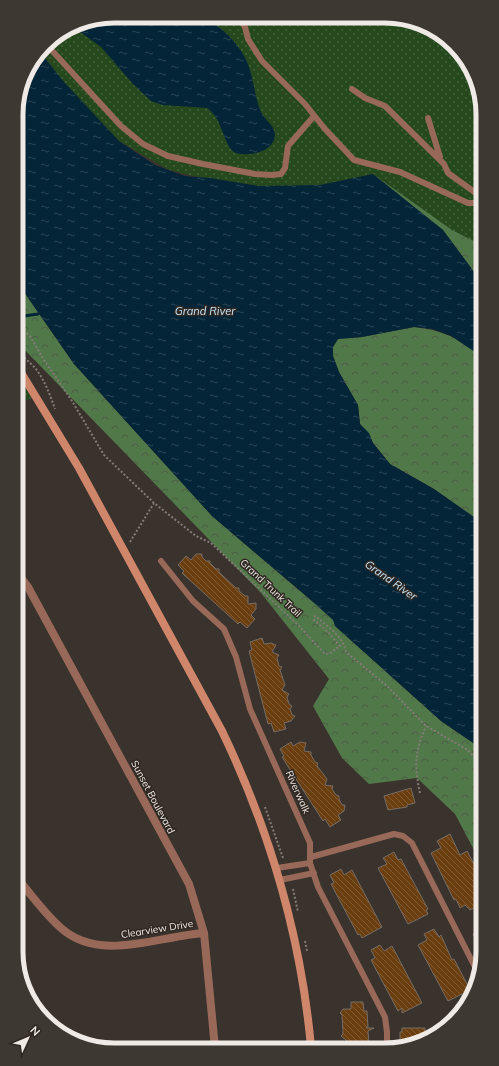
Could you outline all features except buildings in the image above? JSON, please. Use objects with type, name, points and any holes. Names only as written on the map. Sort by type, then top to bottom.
[{"type":"main road","points":[[23,376],[79,468],[222,731],[260,817],[277,868],[300,962],[310,1043]]},
{"type":"street","name":"Sunset Boulevard","points":[[23,580],[28,587],[189,884],[204,933],[215,1043]]},
{"type":"street","name":"Clearview Drive","points":[[23,885],[62,929],[76,938],[89,943],[104,946],[137,944],[183,934],[204,933]]},
{"type":"lane","points":[[242,23],[245,27],[248,40],[262,61],[305,104],[354,160],[400,172],[468,203],[476,203]]},
{"type":"lane","points":[[50,49],[121,126],[143,144],[168,156],[255,174],[281,174],[285,168],[288,146],[314,116]]},
{"type":"lane","points":[[352,89],[365,98],[385,106],[444,164]]},
{"type":"lane","points":[[428,118],[437,151],[448,173],[476,193]]},
{"type":"lane","name":"Riverwalk","points":[[161,561],[193,601],[224,629],[236,657],[250,709],[310,843],[310,860],[318,887],[385,1017],[387,1043]]},
{"type":"lane","points":[[277,868],[310,860],[394,834],[403,836],[412,843],[475,966]]},
{"type":"lane","points":[[280,880],[314,873]]},
{"type":"path","name":"Grand Trunk Trail","points":[[23,331],[30,336],[44,360],[72,401],[104,455],[154,503],[196,536],[211,543],[297,624],[324,653],[328,654],[334,652],[340,646],[328,632],[314,620],[314,617],[315,616],[332,629],[345,644],[346,652],[388,687],[426,726],[468,750],[476,759]]},
{"type":"path","points":[[130,542],[154,503]]},
{"type":"path","points":[[420,793],[415,772],[418,745],[426,726]]},
{"type":"green space","points":[[114,23],[385,23],[415,28],[436,38],[454,54],[464,68],[473,90],[476,114],[476,256],[272,195],[169,170],[119,141],[41,59],[63,38],[84,28]]},
{"type":"green space","points":[[373,174],[452,230],[476,242],[476,275],[443,230]]},
{"type":"green space","points":[[23,291],[74,364],[212,516],[334,620],[335,626],[441,721],[476,745],[476,854],[455,814],[417,778],[369,784],[342,758],[313,706],[329,679],[261,593],[23,348]]},
{"type":"green space","points":[[414,327],[423,328],[450,336],[476,353],[476,518],[434,489],[390,464],[360,424],[358,405],[339,372],[333,356],[333,347],[338,339],[362,337]]},
{"type":"green space","points":[[23,385],[32,398],[23,402]]},
{"type":"water","points":[[114,23],[212,23],[223,30],[230,37],[246,59],[261,112],[275,132],[274,141],[266,149],[254,154],[236,153],[228,145],[217,119],[207,108],[163,105],[151,101],[133,84],[101,47],[78,30],[90,26]]},
{"type":"water","name":"Grand River","points":[[43,56],[64,82],[119,141],[155,165],[185,176],[210,178],[259,186],[320,185],[373,174],[443,230],[476,275],[476,353],[451,336],[432,329],[414,327],[362,337],[338,339],[333,347],[333,356],[339,372],[358,405],[360,424],[369,433],[373,443],[390,464],[434,489],[476,518],[476,745],[441,721],[335,626],[333,620],[312,601],[212,516],[74,364],[23,291],[23,108],[28,84],[38,63]]},
{"type":"waterway","points":[[23,316],[38,314]]}]
